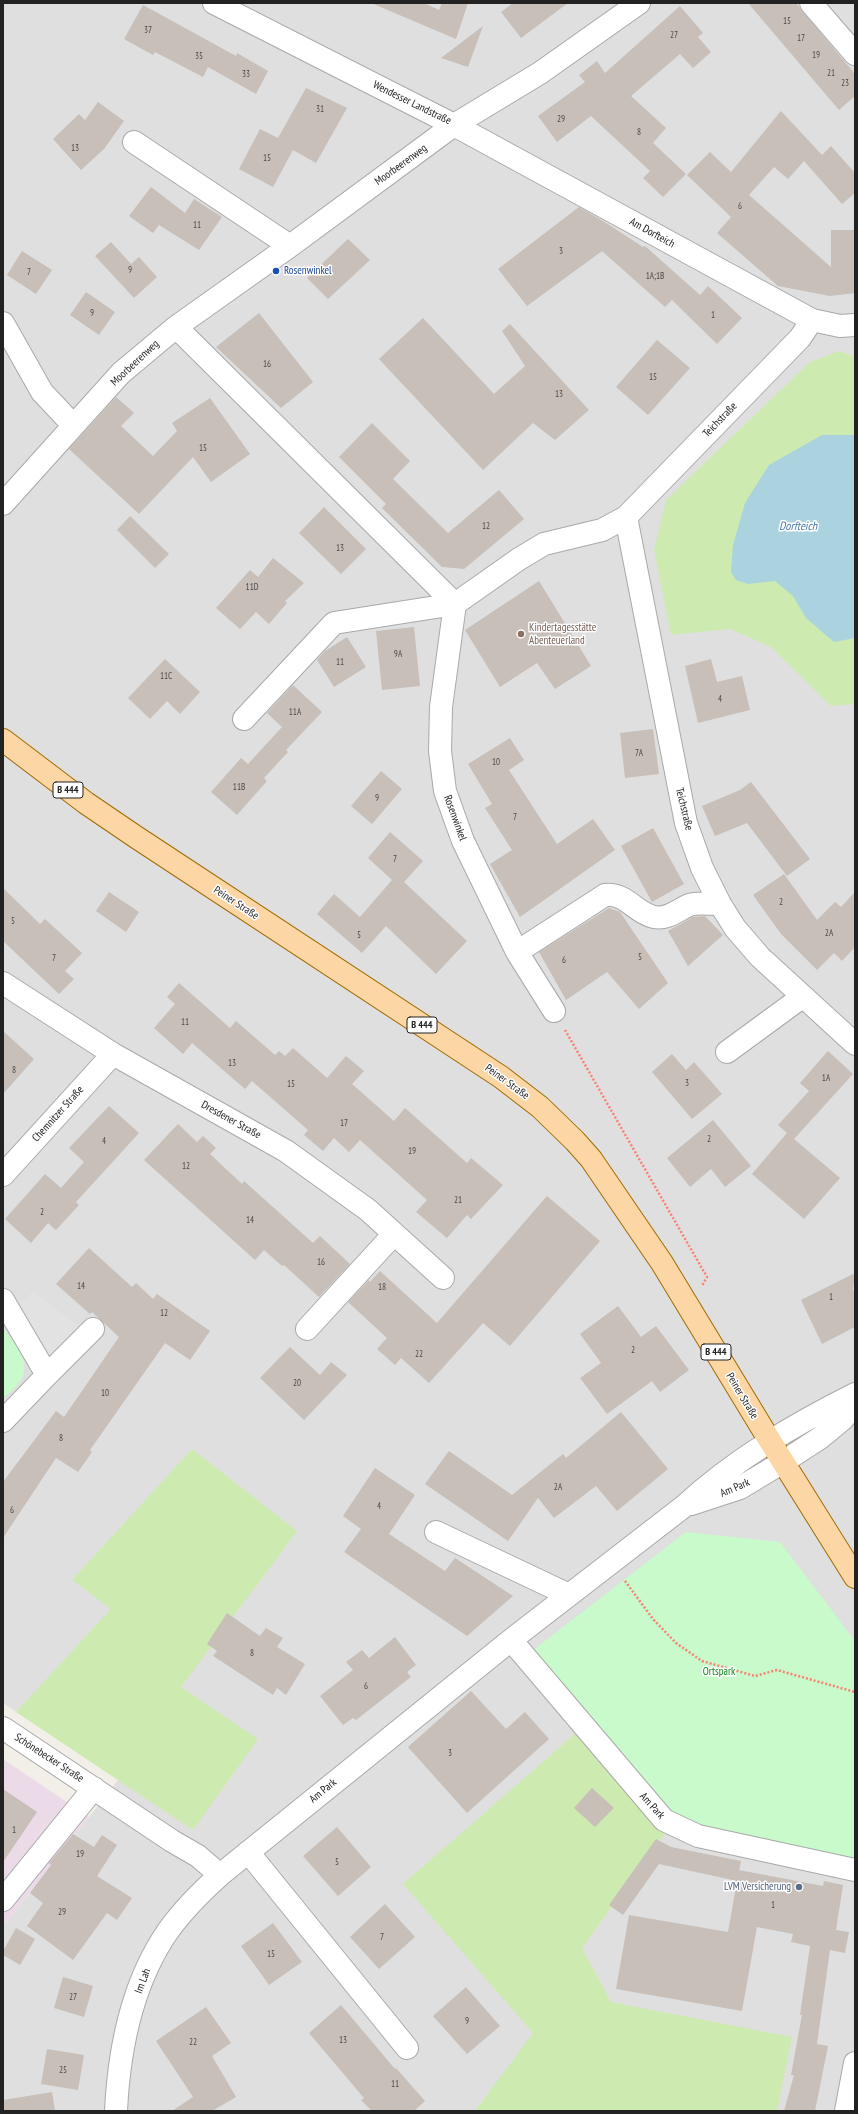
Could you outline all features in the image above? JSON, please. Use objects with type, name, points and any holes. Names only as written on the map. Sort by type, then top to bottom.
[{"type":"main road","name":"Peiner Straße","points":[[3,740],[86,803],[501,1077],[540,1107],[591,1159],[662,1263],[855,1577]]},
{"type":"street","name":"Wendesser Landstraße","points":[[214,3],[454,125],[540,73],[639,3]]},
{"type":"street","points":[[811,3],[855,54]]},
{"type":"street","name":"Moorbeerenweg","points":[[3,504],[73,425],[122,373],[176,327],[290,246],[454,125]]},
{"type":"street","name":"Am Dorfteich","points":[[454,125],[812,320],[840,326],[855,325]]},
{"type":"street","points":[[134,142],[290,246]]},
{"type":"street","name":"Teichstraße","points":[[455,604],[519,559],[544,544],[602,530],[626,517],[800,338],[812,320]]},
{"type":"street","points":[[3,323],[42,392],[73,425]]},
{"type":"street","points":[[176,327],[455,604]]},
{"type":"street","name":"Teichstraße","points":[[626,517],[686,823],[702,868],[720,904],[735,928],[760,957],[855,1044]]},
{"type":"street","points":[[244,719],[334,623],[455,604]]},
{"type":"street","name":"Rosenwinkel","points":[[455,604],[441,707],[440,751],[445,791],[463,841],[517,952],[554,1011]]},
{"type":"street","points":[[517,952],[605,895],[614,894],[646,915],[656,918],[670,915],[690,905],[720,904]]},
{"type":"street","name":"Dresdener Straße","points":[[3,983],[113,1054],[286,1151],[368,1210],[443,1278]]},
{"type":"street","points":[[727,1052],[802,997]]},
{"type":"street","name":"Chemnitzer Straße","points":[[3,1175],[113,1054]]},
{"type":"street","points":[[307,1330],[394,1234]]},
{"type":"street","points":[[3,1300],[47,1375]]},
{"type":"street","points":[[3,1421],[93,1328]]},
{"type":"street","name":"Am Park","points":[[220,1875],[511,1640],[683,1507],[708,1484],[770,1441],[811,1416],[855,1394]]},
{"type":"street","name":"Am Park","points":[[683,1507],[740,1488],[820,1438],[843,1419],[855,1404]]},
{"type":"street","points":[[436,1532],[569,1595]]},
{"type":"street","name":"Am Park","points":[[511,1640],[664,1820],[698,1836],[855,1870]]},
{"type":"street","name":"Schönebecker Straße","points":[[3,1728],[94,1788]]},
{"type":"street","points":[[3,1900],[94,1788],[172,1841],[198,1856],[220,1875]]},
{"type":"street","points":[[248,1852],[407,2048]]},
{"type":"street","name":"Im Lah","points":[[116,2111],[118,2076],[125,2037],[138,1992],[153,1955],[168,1930],[191,1902],[220,1875]]},
{"type":"street","points":[[846,2111],[855,2063]]},
{"type":"path","points":[[554,1011],[707,1277],[688,1306]]},
{"type":"path","points":[[610,1562],[653,1619],[676,1644],[702,1661],[754,1676],[777,1670],[855,1692]]},
{"type":"shaded area","points":[[3,3],[855,3],[855,2111],[3,2111],[3,1927],[118,1780],[3,1703]]},
{"type":"shaded area","points":[[33,1291],[81,1328],[51,1360],[20,1305]]},
{"type":"shaded area","points":[[3,1759],[89,1817],[3,1927]]},
{"type":"green space","points":[[839,351],[855,357],[855,704],[831,706],[771,647],[730,629],[671,635],[654,550],[666,500],[810,362]]},
{"type":"green space","points":[[3,1329],[20,1353],[23,1360],[24,1373],[19,1383],[3,1398]]},
{"type":"green space","points":[[192,1449],[297,1531],[181,1687],[258,1739],[193,1830],[16,1712],[111,1609],[72,1580]]},
{"type":"green space","name":"Ortspark","points":[[686,1532],[780,1542],[855,1641],[855,1863],[679,1821],[532,1651]]},
{"type":"green space","points":[[576,1733],[664,1834],[582,1948],[611,2002],[792,2037],[777,2111],[475,2111],[533,2033],[403,1884]]},
{"type":"water","name":"Dorfteich","points":[[822,435],[855,435],[855,638],[834,642],[806,618],[793,596],[775,581],[748,584],[736,580],[731,572],[733,545],[745,503],[769,465]]},
{"type":"building","points":[[371,3],[424,3],[439,10],[442,3],[468,3],[456,39]]},
{"type":"building","points":[[513,3],[568,3],[521,38],[501,12]]},
{"type":"building","points":[[748,3],[796,3],[855,74],[855,96],[839,110]]},
{"type":"building","points":[[143,5],[236,56],[237,53],[268,71],[256,94],[208,67],[203,77],[155,52],[153,55],[124,39]]},
{"type":"building","points":[[680,6],[703,33],[698,37],[711,52],[693,68],[680,54],[631,96],[666,128],[653,143],[686,174],[663,197],[643,178],[650,171],[591,116],[557,142],[538,116],[585,82],[579,75],[597,61],[605,73]]},
{"type":"building","points":[[483,26],[468,67],[441,58]]},
{"type":"building","points":[[306,88],[347,108],[316,163],[293,150],[273,187],[239,169],[260,129],[278,138]]},
{"type":"building","points":[[98,102],[124,121],[104,149],[81,170],[53,139],[79,114],[85,120]]},
{"type":"building","points":[[781,111],[822,155],[831,146],[855,173],[855,193],[842,204],[804,161],[788,179],[774,167],[749,195],[831,267],[831,230],[855,230],[855,293],[830,296],[778,286],[717,233],[731,217],[687,175],[710,152],[731,172]]},
{"type":"building","points":[[151,187],[185,213],[194,199],[222,217],[199,250],[159,225],[153,233],[129,216]]},
{"type":"building","points":[[579,207],[643,247],[645,246],[700,295],[708,286],[742,318],[717,344],[672,300],[665,307],[602,251],[527,306],[498,269]]},
{"type":"building","points":[[348,239],[370,260],[328,299],[307,278]]},
{"type":"building","points":[[111,242],[131,264],[139,257],[157,277],[134,298],[95,256]]},
{"type":"building","points":[[22,251],[52,270],[36,294],[7,275]]},
{"type":"building","points":[[86,292],[115,312],[99,335],[70,315]]},
{"type":"building","points":[[259,313],[313,382],[281,408],[216,347]]},
{"type":"building","points":[[423,318],[494,394],[525,366],[502,331],[510,324],[589,410],[555,440],[533,423],[483,470],[379,359]]},
{"type":"building","points":[[657,340],[690,368],[648,415],[616,387]]},
{"type":"building","points":[[116,397],[134,413],[121,426],[153,456],[177,431],[172,423],[210,398],[250,454],[211,482],[193,457],[139,514],[69,449]]},
{"type":"building","points":[[372,423],[410,461],[393,479],[448,533],[499,490],[524,519],[464,569],[442,567],[382,508],[386,504],[339,457]]},
{"type":"building","points":[[324,507],[366,549],[341,574],[299,533]]},
{"type":"building","points":[[130,516],[169,554],[155,568],[117,530]]},
{"type":"building","points":[[273,558],[304,583],[285,601],[287,603],[269,624],[256,612],[240,629],[216,608],[250,570],[258,577]]},
{"type":"building","points":[[539,581],[591,666],[555,689],[537,663],[500,687],[465,630]]},
{"type":"building","points":[[414,627],[420,686],[382,690],[376,631]]},
{"type":"building","points":[[347,637],[366,667],[334,687],[317,660],[325,651]]},
{"type":"building","points":[[165,659],[200,692],[180,714],[167,701],[150,719],[128,698]]},
{"type":"building","points":[[711,659],[717,682],[742,676],[750,710],[698,723],[685,666]]},
{"type":"building","points":[[293,685],[322,712],[286,750],[288,752],[264,778],[267,781],[237,815],[211,792],[241,758],[248,764],[282,727],[267,713]]},
{"type":"building","points":[[653,729],[659,774],[625,778],[620,733]]},
{"type":"building","points":[[510,738],[524,760],[509,770],[557,844],[593,819],[615,850],[520,917],[490,864],[512,850],[485,808],[492,804],[468,764]]},
{"type":"building","points":[[381,771],[402,789],[372,824],[351,806]]},
{"type":"building","points":[[751,782],[810,859],[787,876],[747,823],[715,836],[702,806],[740,790]]},
{"type":"building","points":[[653,828],[684,884],[652,902],[621,846]]},
{"type":"building","points":[[390,832],[423,861],[404,882],[467,941],[436,974],[386,926],[362,953],[317,914],[334,894],[360,917],[392,880],[368,858]]},
{"type":"building","points":[[784,874],[817,920],[835,902],[841,907],[855,892],[855,947],[842,961],[834,953],[817,970],[781,934],[753,895]]},
{"type":"building","points":[[3,888],[40,924],[45,919],[82,953],[65,971],[74,979],[59,994],[3,941]]},
{"type":"building","points":[[109,892],[139,912],[126,932],[96,911]]},
{"type":"building","points":[[609,908],[620,912],[668,983],[639,1009],[607,972],[566,1000],[539,952]]},
{"type":"building","points":[[705,916],[723,935],[688,966],[668,931],[693,917]]},
{"type":"building","points":[[179,983],[230,1028],[236,1021],[275,1055],[279,1051],[285,1056],[293,1048],[327,1078],[346,1056],[364,1071],[352,1084],[394,1121],[405,1108],[467,1163],[471,1158],[503,1185],[471,1219],[467,1215],[447,1238],[416,1212],[427,1200],[360,1140],[349,1152],[334,1138],[323,1151],[304,1135],[308,1130],[252,1081],[245,1089],[192,1043],[183,1054],[154,1028],[175,1004],[167,997]]},
{"type":"building","points":[[3,1031],[34,1059],[3,1094]]},
{"type":"building","points":[[828,1051],[853,1074],[794,1139],[840,1178],[804,1219],[752,1174],[787,1133],[778,1125],[809,1091],[800,1083]]},
{"type":"building","points":[[672,1054],[686,1070],[694,1062],[722,1094],[692,1119],[652,1072]]},
{"type":"building","points":[[109,1106],[139,1133],[76,1202],[79,1205],[56,1230],[48,1223],[31,1243],[5,1219],[45,1174],[61,1188],[84,1162],[69,1148]]},
{"type":"building","points":[[713,1120],[751,1166],[725,1187],[711,1169],[690,1187],[667,1158]]},
{"type":"building","points":[[178,1124],[197,1142],[203,1136],[216,1148],[210,1154],[242,1184],[244,1181],[313,1243],[320,1236],[350,1264],[319,1297],[284,1265],[282,1266],[264,1250],[255,1260],[144,1160]]},
{"type":"building","points":[[547,1196],[600,1241],[510,1346],[483,1323],[429,1383],[401,1358],[395,1365],[377,1349],[387,1338],[348,1302],[369,1280],[370,1282],[380,1271],[437,1323]]},
{"type":"building","points":[[89,1248],[132,1287],[136,1283],[153,1299],[157,1294],[210,1331],[190,1360],[165,1343],[90,1450],[92,1452],[78,1472],[56,1458],[3,1538],[3,1482],[56,1411],[64,1417],[119,1337],[92,1312],[90,1314],[56,1284]]},
{"type":"building","points":[[855,1273],[853,1290],[855,1293],[855,1327],[822,1344],[801,1300]]},
{"type":"building","points":[[618,1306],[641,1337],[656,1326],[689,1370],[660,1392],[652,1381],[607,1414],[580,1378],[601,1363],[580,1334]]},
{"type":"building","points":[[290,1347],[320,1375],[331,1362],[347,1375],[304,1420],[260,1378]]},
{"type":"building","points":[[621,1412],[668,1469],[617,1511],[596,1486],[554,1518],[538,1498],[508,1541],[425,1484],[449,1451],[512,1495],[563,1454],[566,1458]]},
{"type":"building","points":[[375,1468],[415,1495],[389,1534],[445,1571],[455,1558],[513,1596],[467,1636],[344,1552],[361,1529],[343,1516]]},
{"type":"building","points":[[227,1613],[260,1636],[266,1628],[283,1638],[277,1647],[305,1664],[286,1695],[277,1688],[273,1695],[213,1656],[217,1651],[207,1644]]},
{"type":"building","points":[[395,1637],[416,1665],[407,1672],[411,1677],[356,1720],[353,1718],[343,1725],[320,1696],[353,1670],[346,1662],[362,1650],[369,1658]]},
{"type":"building","points":[[471,1691],[506,1729],[525,1712],[549,1739],[467,1813],[408,1747]]},
{"type":"building","points":[[592,1788],[614,1808],[595,1827],[574,1808]]},
{"type":"building","points":[[3,1789],[37,1812],[3,1862]]},
{"type":"building","points":[[337,1827],[371,1867],[338,1896],[303,1856]]},
{"type":"building","points":[[73,1834],[94,1847],[102,1835],[117,1845],[97,1876],[132,1898],[117,1920],[107,1913],[73,1960],[27,1926],[43,1903],[30,1893],[51,1865],[49,1863]]},
{"type":"building","points":[[656,1839],[671,1847],[741,1861],[737,1881],[659,1864],[623,1915],[609,1905]]},
{"type":"building","points":[[739,1870],[823,1886],[824,1881],[843,1885],[836,1930],[849,1932],[845,1953],[830,1950],[817,2044],[828,2046],[815,2111],[784,2111],[794,2075],[791,2075],[802,2015],[800,2015],[810,1946],[791,1942],[793,1934],[757,1927],[742,2011],[616,1989],[629,1915],[728,1932]]},
{"type":"building","points":[[385,1904],[415,1937],[379,1969],[350,1937]]},
{"type":"building","points":[[273,1923],[302,1962],[269,1985],[241,1946]]},
{"type":"building","points":[[16,1928],[35,1939],[20,1965],[3,1955],[3,1951]]},
{"type":"building","points":[[63,1977],[93,1986],[84,2017],[54,2008]]},
{"type":"building","points":[[466,1987],[500,2026],[467,2054],[433,2016]]},
{"type":"building","points":[[341,2005],[395,2069],[396,2068],[425,2101],[414,2111],[372,2111],[361,2100],[364,2098],[309,2033]]},
{"type":"building","points":[[206,2007],[231,2043],[212,2056],[236,2097],[212,2111],[172,2111],[193,2097],[156,2041]]},
{"type":"building","points":[[47,2049],[84,2055],[78,2090],[41,2084]]},
{"type":"building","points":[[52,2092],[55,2111],[3,2111],[3,2100]]},
{"type":"place","name":"Rosenwinkel","points":[[276,271]]},
{"type":"place","name":"Kindertagesstätte Abenteuerland","points":[[521,634]]},
{"type":"place","name":"LVM Versicherung","points":[[799,1887]]}]
